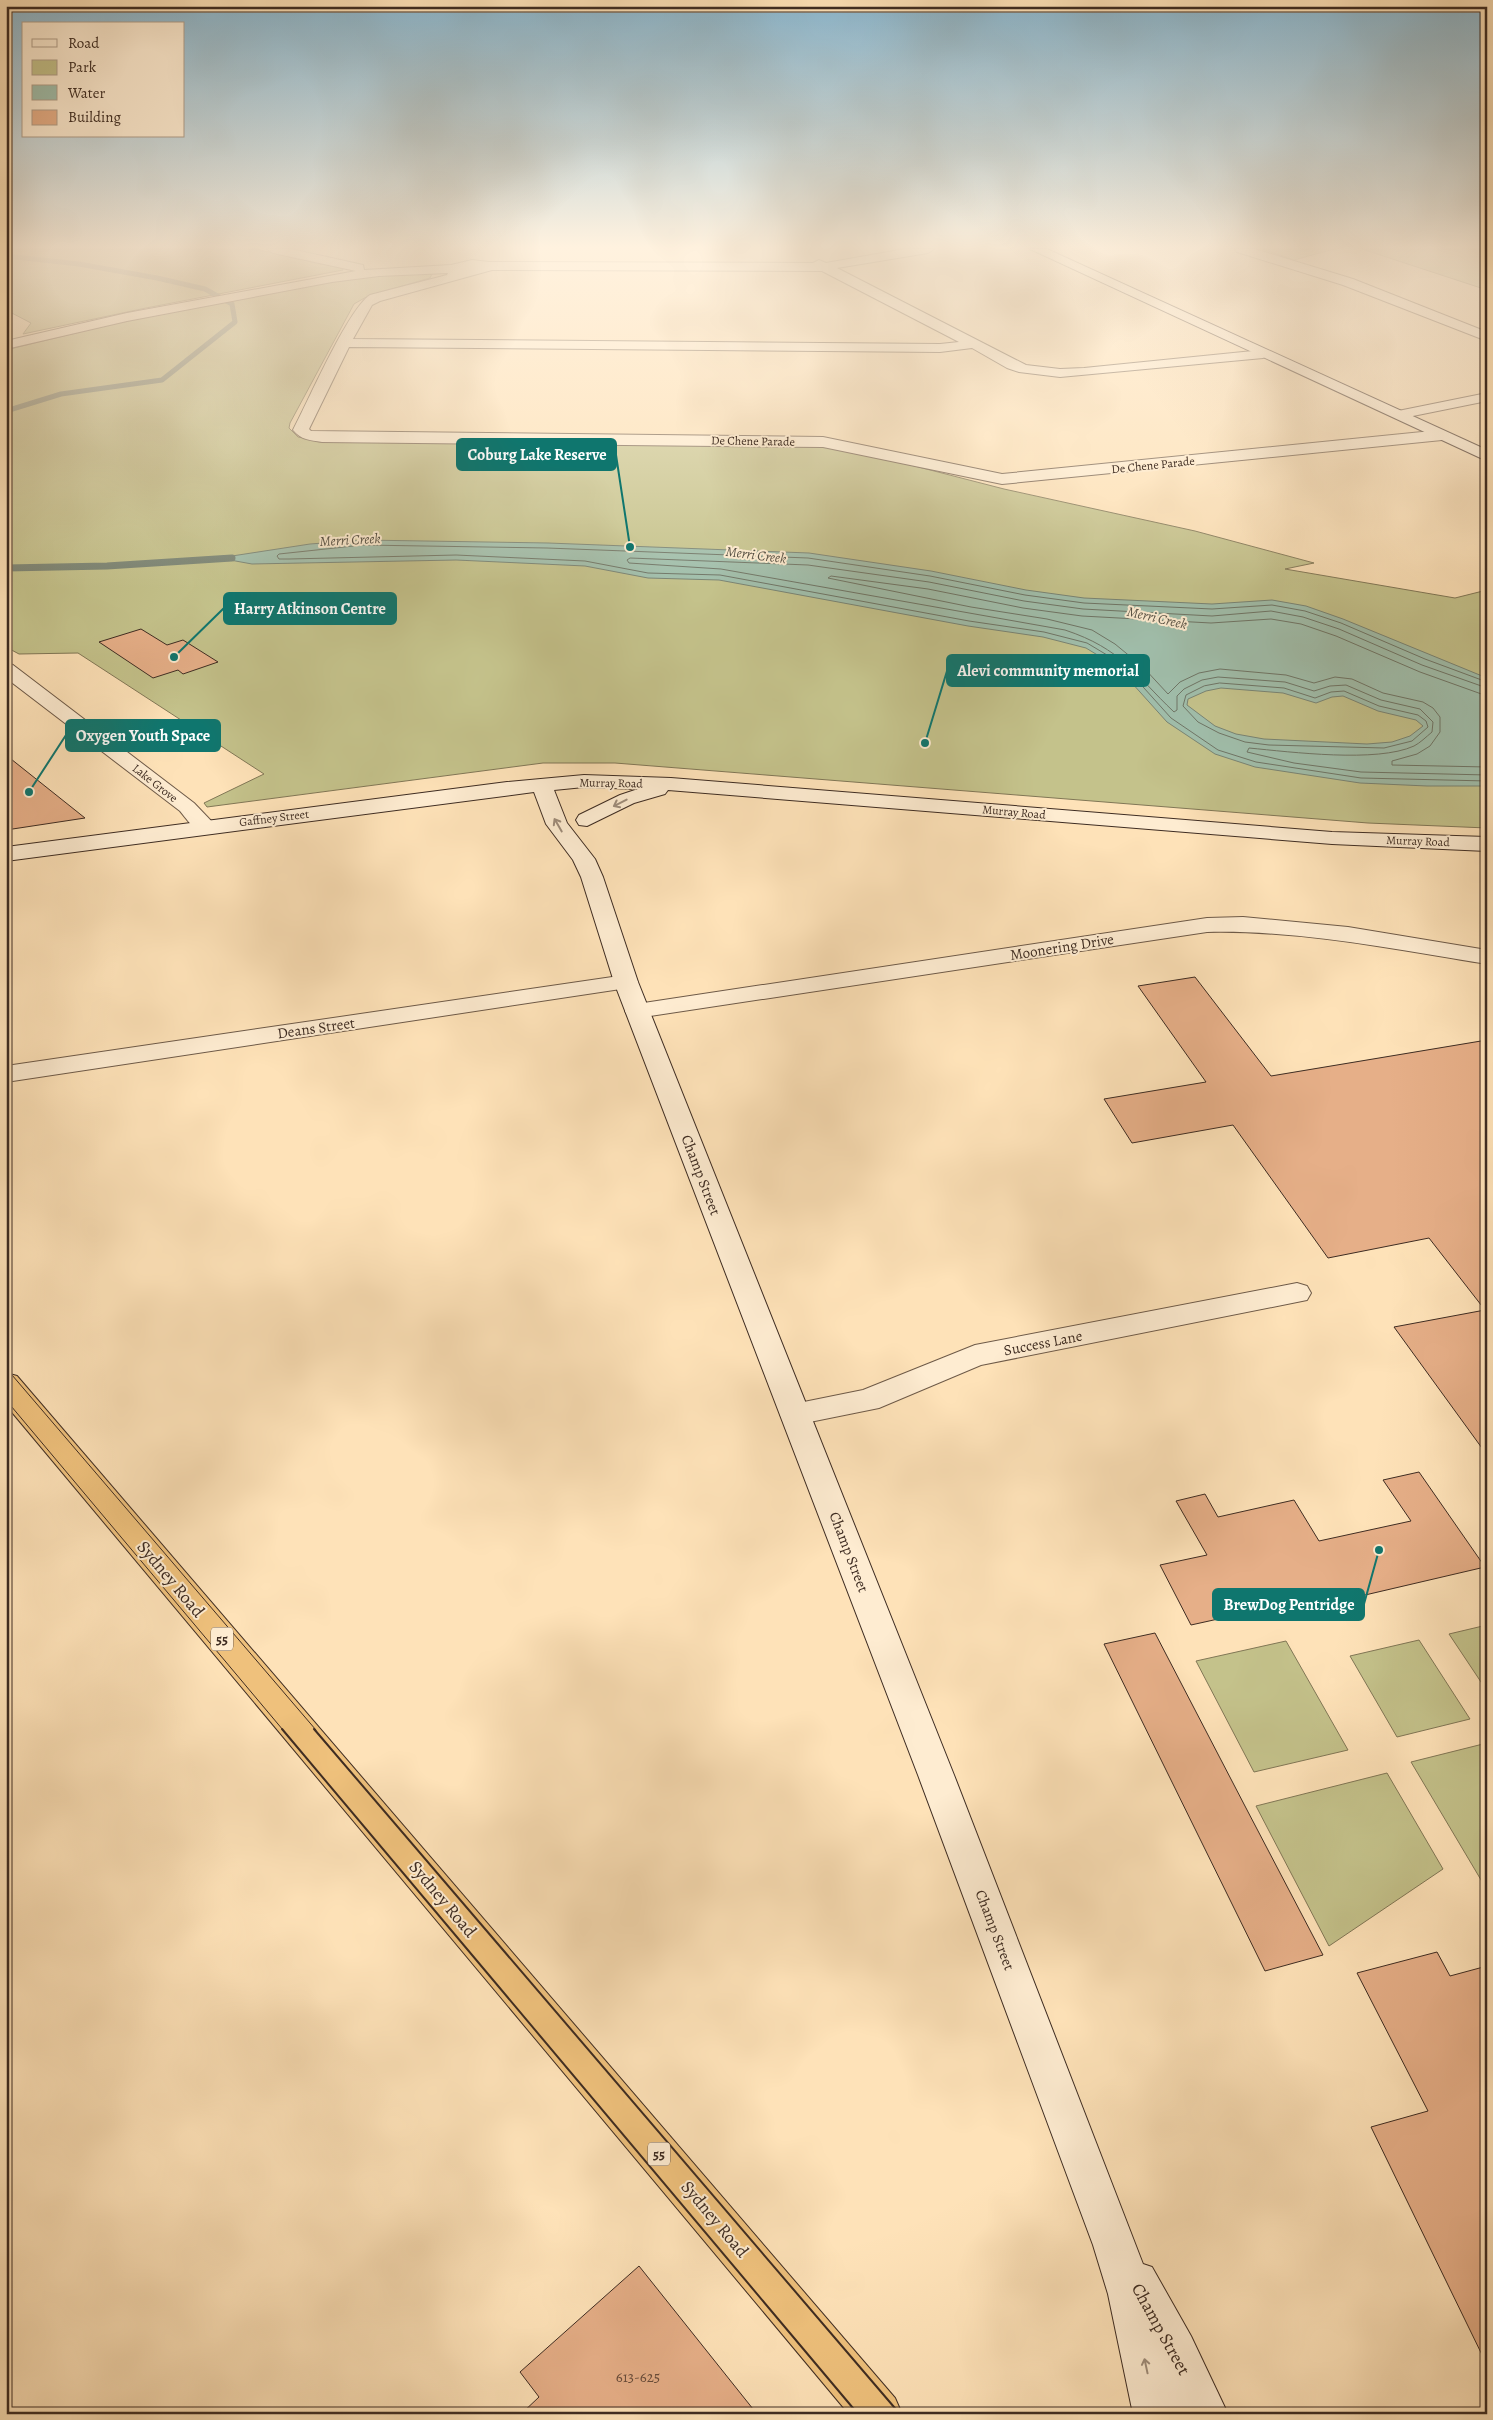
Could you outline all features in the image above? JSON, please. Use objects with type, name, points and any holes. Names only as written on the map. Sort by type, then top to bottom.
[{"type":"highway","name":"Sydney Road","points":[[6,1384],[879,2414]]},
{"type":"street","name":"De Chene Parade","points":[[334,362],[301,426],[301,430],[307,435],[823,442],[1002,478],[1025,478],[1442,435]]},
{"type":"street","points":[[1006,362],[1024,369],[1060,373],[1184,362]]},
{"type":"street","points":[[1281,362],[1487,456]]},
{"type":"street","points":[[1398,415],[1487,396]]},
{"type":"street","name":"Lake Grove","points":[[6,669],[187,807],[206,827]]},
{"type":"street","name":"Murray Road","points":[[542,785],[584,782],[684,785],[1332,838],[1487,844]]},
{"type":"street","name":"Champ Street","points":[[584,782],[587,820],[584,860]]},
{"type":"street","name":"Gaffney Street","points":[[6,854],[542,785]]},
{"type":"street","name":"Champ Street","points":[[542,785],[557,824],[584,860],[592,877],[631,997],[1116,2245],[1130,2294],[1156,2414]]},
{"type":"street","points":[[587,820],[627,799],[684,785]]},
{"type":"street","name":"Moonering Drive","points":[[631,997],[1207,925],[1243,923],[1319,928],[1487,957]]},
{"type":"street","name":"Deans Street","points":[[6,1074],[631,997]]},
{"type":"street","name":"Success Lane","points":[[794,1414],[868,1400],[975,1356],[1297,1293]]},
{"type":"street","name":"Champ Street","points":[[1116,2245],[1175,2352],[1205,2414]]},
{"type":"green space","points":[[6,362],[323,362],[290,423],[289,428],[298,437],[318,441],[833,445],[1004,489],[1195,531],[1314,563],[1285,569],[1455,598],[1487,590],[1487,828],[1368,823],[615,763],[543,763],[207,807],[204,803],[264,774],[78,653],[19,654],[6,647]]},
{"type":"green space","points":[[1487,1625],[1487,1691],[1449,1634]]},
{"type":"green space","points":[[1419,1640],[1470,1719],[1397,1737],[1350,1656]]},
{"type":"green space","points":[[1286,1641],[1348,1750],[1254,1772],[1196,1661]]},
{"type":"green space","points":[[1487,1743],[1487,1890],[1411,1762]]},
{"type":"green space","points":[[1387,1773],[1443,1869],[1329,1946],[1256,1806]]},
{"type":"water","points":[[363,540],[548,543],[809,553],[931,571],[1026,590],[1084,598],[1212,604],[1272,600],[1306,606],[1343,619],[1487,678],[1487,786],[1360,783],[1255,767],[1215,754],[1167,722],[1131,682],[1104,659],[1086,648],[1043,637],[968,626],[719,580],[648,578],[585,566],[456,560],[252,564],[219,558],[310,544]],"holes":[[[1221,688],[1283,693],[1316,703],[1332,697],[1343,696],[1378,711],[1416,720],[1423,726],[1410,736],[1392,742],[1367,744],[1264,739],[1236,734],[1215,726],[1187,705],[1188,699],[1206,691]]]},
{"type":"building","points":[[141,629],[167,645],[183,640],[218,662],[183,674],[178,670],[153,678],[99,642]]},
{"type":"building","points":[[6,755],[85,818],[6,830]]},
{"type":"building","points":[[1195,977],[1271,1076],[1487,1040],[1487,1455],[1394,1327],[1485,1310],[1429,1238],[1328,1258],[1233,1125],[1132,1143],[1104,1099],[1206,1082],[1138,986]]},
{"type":"building","points":[[1419,1472],[1485,1567],[1318,1606],[1313,1598],[1191,1625],[1160,1565],[1207,1555],[1176,1501],[1205,1494],[1218,1517],[1294,1500],[1319,1541],[1411,1521],[1383,1480]]},
{"type":"building","points":[[1155,1633],[1323,1955],[1265,1971],[1104,1644]]},
{"type":"building","points":[[1437,1952],[1450,1976],[1487,1966],[1487,2365],[1371,2127],[1428,2111],[1357,1973]]},
{"type":"building","points":[[639,2266],[757,2414],[521,2414],[539,2397],[520,2372]]},
{"type":"waterway","name":"Merri Creek","points":[[6,411],[61,394],[162,380],[185,362]]},
{"type":"waterway","name":"Merri Creek","points":[[6,568],[107,566],[232,558]]},
{"type":"tram line","points":[[6,1368],[316,1730]]},
{"type":"tram line","points":[[6,1400],[283,1730]]},
{"type":"tram line","points":[[282,1729],[858,2414]]},
{"type":"tram line","points":[[314,1729],[900,2414]]},
{"type":"place","name":"Coburg Lake Reserve","points":[[630,547]]},
{"type":"place","name":"Harry Atkinson Centre","points":[[174,657]]},
{"type":"place","name":"Alevi community memorial","points":[[925,743]]},
{"type":"place","name":"Oxygen Youth Space","points":[[29,792]]},
{"type":"place","name":"BrewDog Pentridge","points":[[1379,1550]]}]
